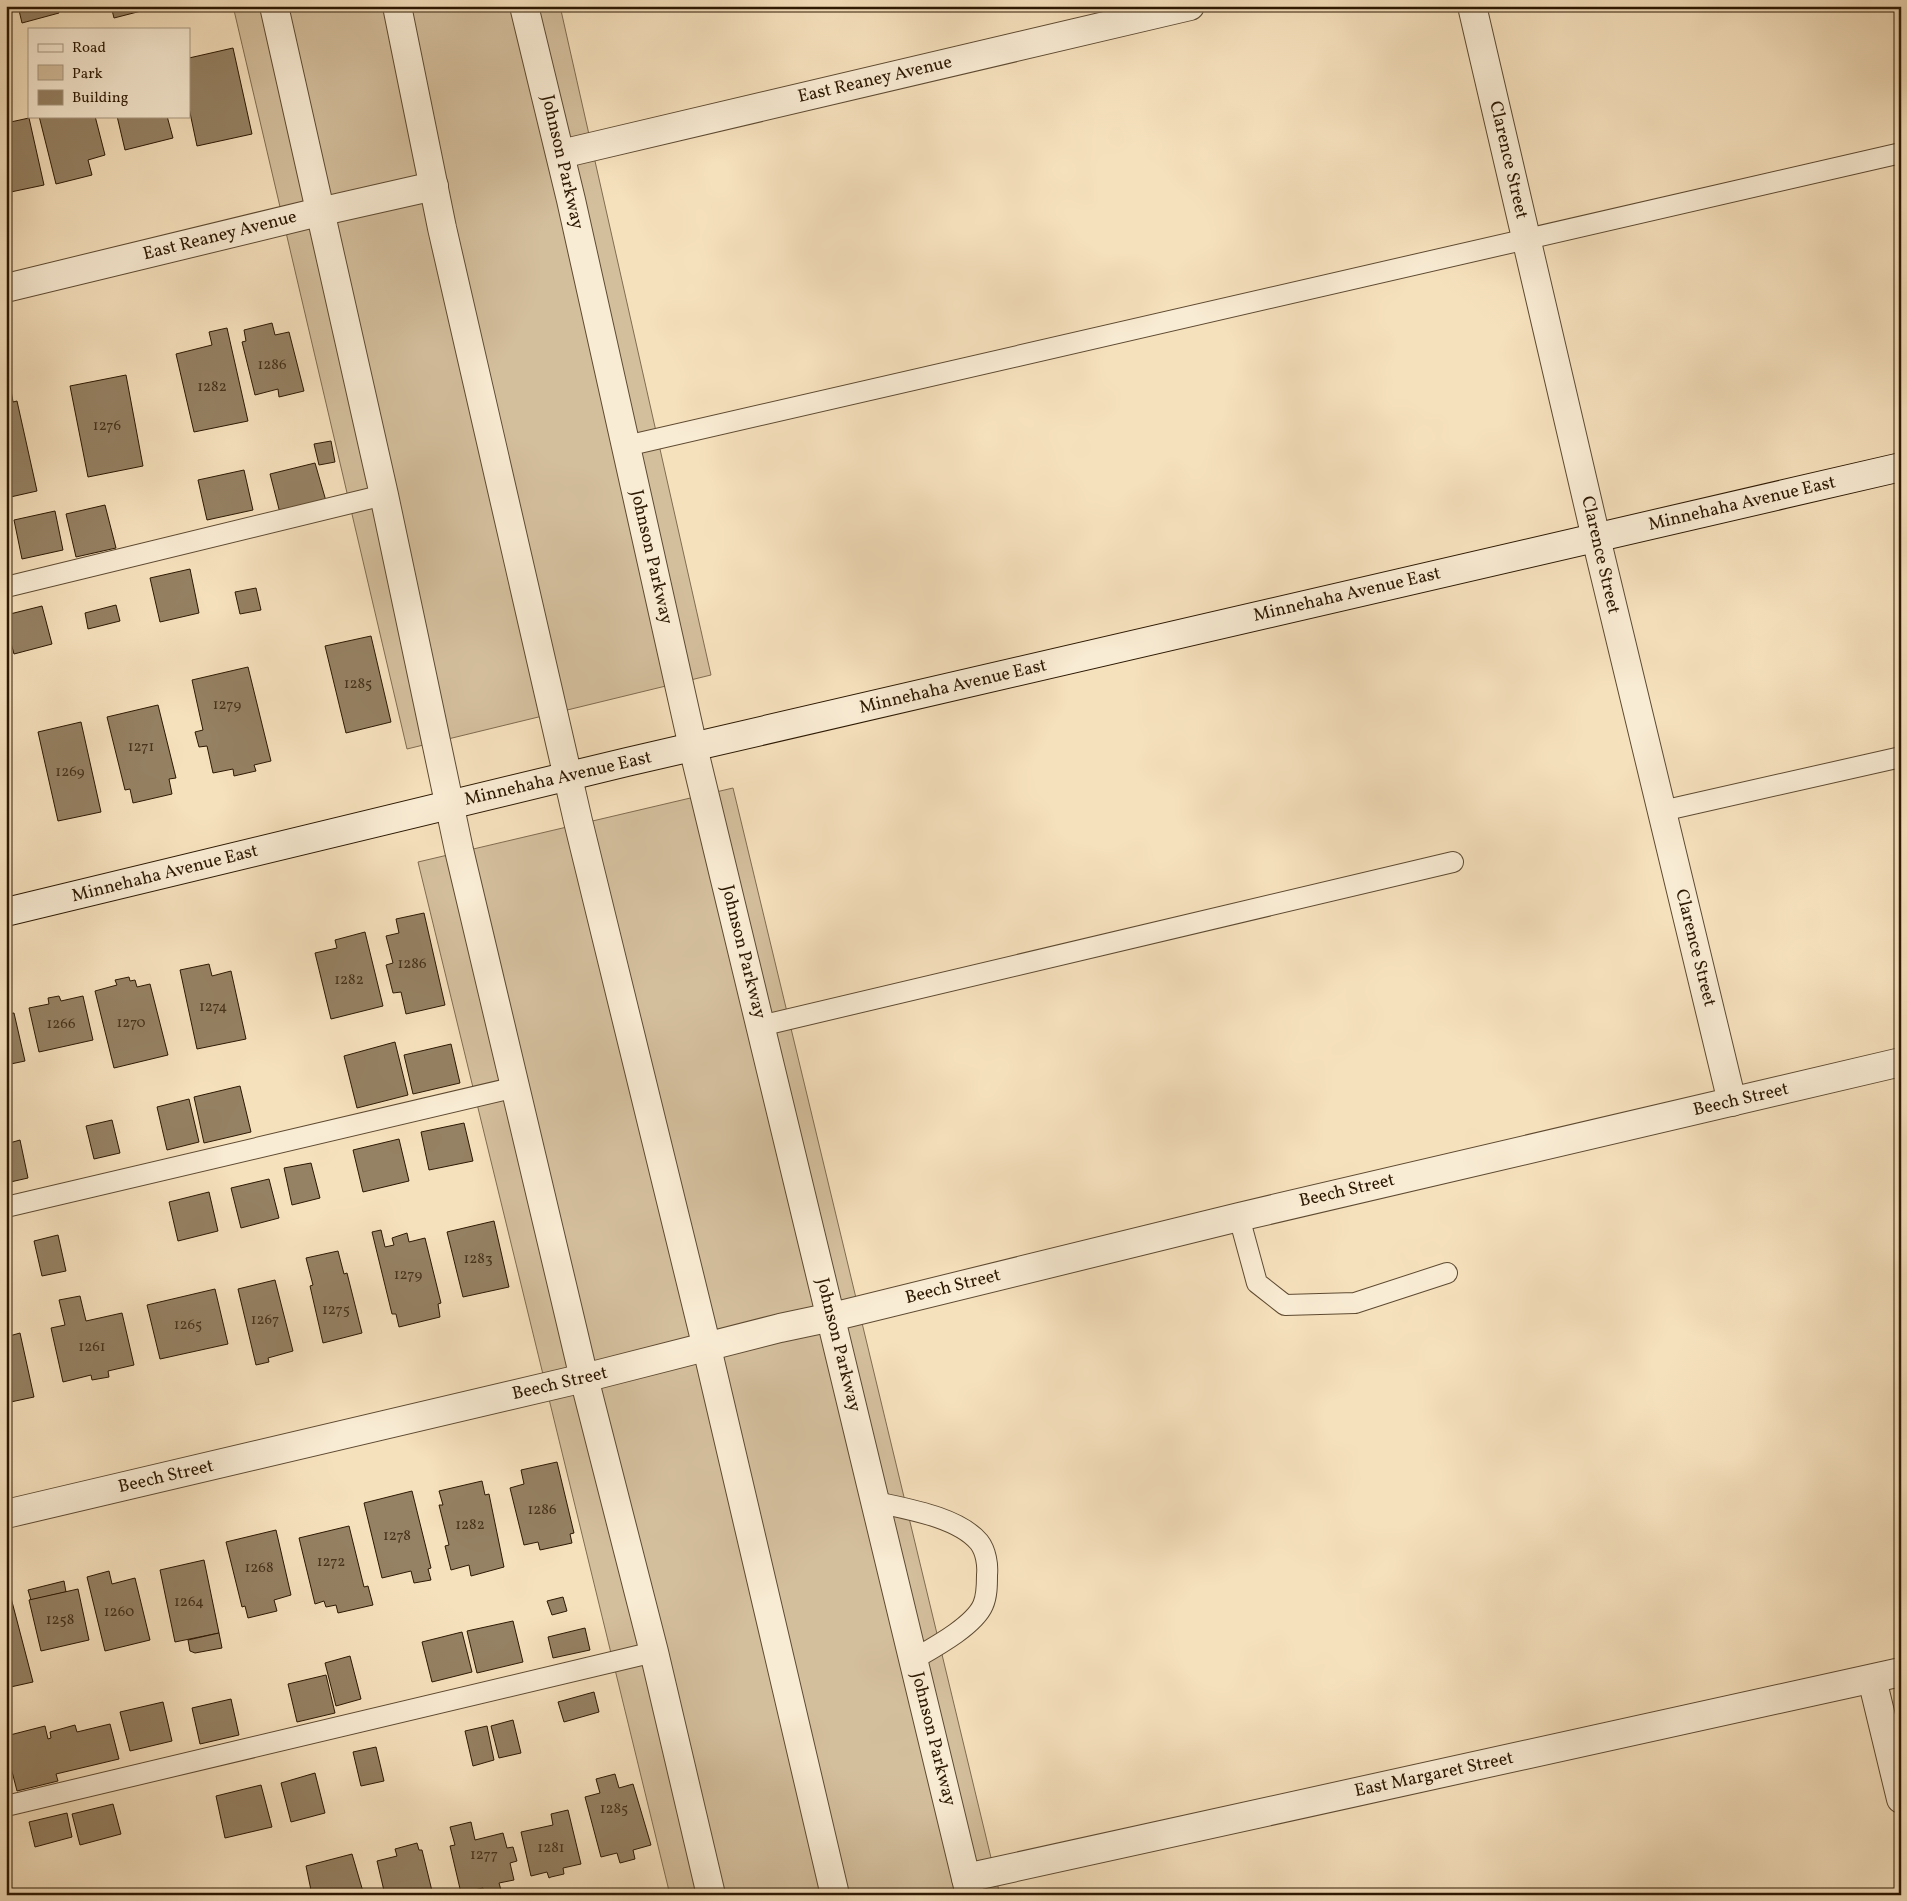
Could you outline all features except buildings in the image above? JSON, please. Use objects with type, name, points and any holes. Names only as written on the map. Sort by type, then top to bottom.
[{"type":"street","points":[[274,6],[384,496],[449,805],[584,1378],[654,1652],[711,1895]]},
{"type":"street","points":[[397,6],[434,186],[568,777],[707,1348],[835,1895]]},
{"type":"street","name":"Johnson Parkway","points":[[524,6],[561,154],[693,747],[968,1887]]},
{"type":"street","name":"East Reaney Avenue","points":[[561,154],[1190,6]]},
{"type":"street","name":"Clarence Street","points":[[1472,6],[1596,538],[1732,1102]]},
{"type":"street","name":"East Reaney Avenue","points":[[6,288],[434,186]]},
{"type":"street","name":"Minnehaha Avenue East","points":[[6,912],[693,747],[1901,468]]},
{"type":"street","name":"Beech Street","points":[[6,1514],[584,1378],[1239,1216],[1901,1062]]},
{"type":"street","name":"East Margaret Street","points":[[968,1887],[1901,1672]]},
{"type":"street","points":[[1872,1679],[1901,1800]]},
{"type":"lane","points":[[626,446],[1901,153]]},
{"type":"lane","points":[[6,587],[384,496]]},
{"type":"lane","points":[[1662,811],[1901,757]]},
{"type":"lane","points":[[760,1026],[1453,862]]},
{"type":"lane","points":[[6,1208],[516,1086]]},
{"type":"lane","points":[[1239,1216],[1258,1283],[1285,1305],[1355,1303],[1447,1274]]},
{"type":"lane","points":[[876,1502],[922,1512],[959,1527],[979,1543],[988,1563],[987,1586],[982,1607],[965,1625],[914,1659]]},
{"type":"lane","points":[[6,1806],[654,1652]]},
{"type":"green space","points":[[233,6],[560,6],[711,675],[407,749]]},
{"type":"green space","points":[[733,788],[1000,1895],[670,1895],[418,862]]}]
